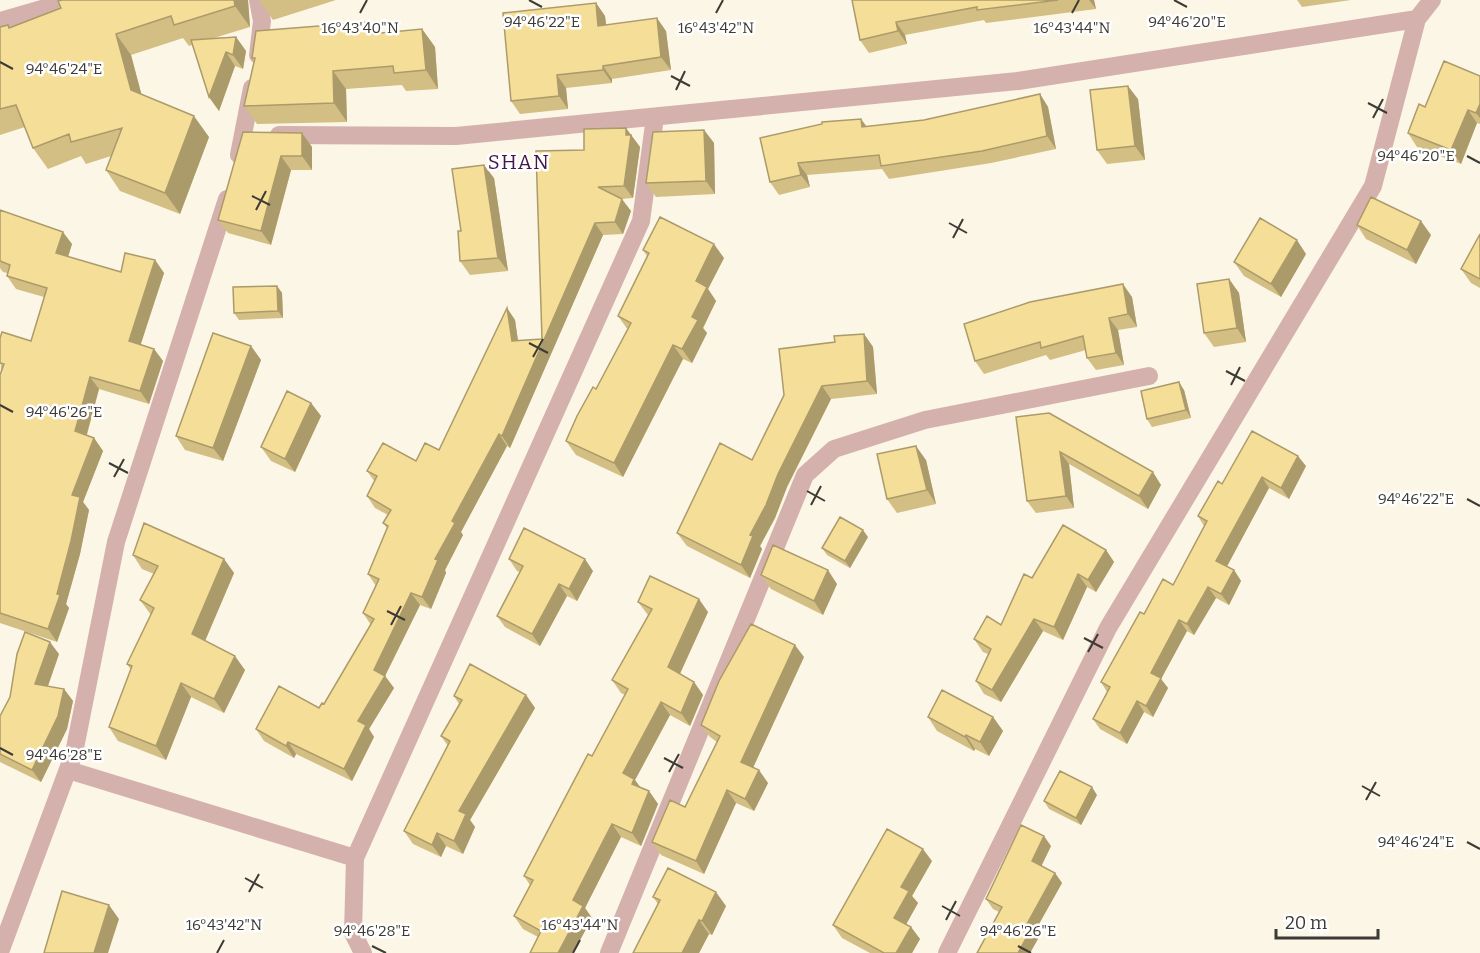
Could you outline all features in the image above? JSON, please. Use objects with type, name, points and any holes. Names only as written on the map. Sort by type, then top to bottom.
[{"type":"street","points":[[0,21],[73,0]]},
{"type":"street","points":[[0,952],[68,770],[116,542],[234,173],[244,135],[260,40],[262,21],[258,0]]},
{"type":"street","points":[[948,953],[1108,628],[1373,186],[1417,19],[1432,0]]},
{"type":"street","points":[[244,135],[456,136],[655,117],[1018,81],[1417,19]]},
{"type":"street","points":[[363,953],[352,933],[355,858],[641,221],[655,117]]},
{"type":"street","points":[[609,953],[805,475],[834,449],[926,420],[1149,376]]},
{"type":"street","points":[[68,770],[355,858]]},
{"type":"building","points":[[234,0],[235,6],[174,25],[171,16],[116,34],[131,90],[194,116],[165,193],[106,170],[122,128],[71,142],[69,134],[33,148],[16,105],[0,109],[0,27],[8,25],[9,28],[61,8],[58,1]]},
{"type":"building","points":[[852,0],[1058,0],[977,10],[977,7],[896,22],[898,31],[860,40]]},
{"type":"building","points":[[596,3],[598,26],[657,18],[661,57],[603,66],[603,70],[557,75],[559,96],[511,101],[503,13]]},
{"type":"building","points":[[369,22],[370,34],[422,29],[426,70],[394,73],[393,66],[333,71],[334,103],[244,106],[255,58],[252,58],[256,31]]},
{"type":"building","points":[[236,37],[233,55],[226,52],[209,97],[191,40]]},
{"type":"building","points":[[1444,61],[1480,76],[1480,104],[1476,113],[1468,110],[1451,150],[1408,133],[1419,104],[1425,107]]},
{"type":"building","points":[[1128,86],[1135,146],[1097,150],[1090,90]]},
{"type":"building","points":[[1040,94],[1047,136],[982,151],[881,166],[879,155],[798,163],[801,175],[770,182],[760,138],[822,124],[822,122],[861,119],[862,127],[924,120]]},
{"type":"building","points":[[626,128],[626,135],[631,135],[624,186],[598,187],[622,199],[615,222],[595,223],[502,436],[499,434],[452,521],[455,523],[435,559],[438,560],[422,597],[411,593],[374,670],[385,676],[358,721],[366,725],[344,769],[288,742],[286,746],[256,729],[279,686],[319,708],[322,703],[324,704],[374,619],[363,613],[379,579],[368,574],[388,526],[383,523],[391,510],[367,496],[377,476],[367,471],[383,443],[416,461],[425,443],[439,450],[507,308],[512,341],[542,339],[536,151],[584,150],[584,129]]},
{"type":"building","points":[[704,130],[706,181],[646,183],[653,132]]},
{"type":"building","points":[[243,132],[302,133],[302,156],[281,156],[261,231],[218,220]]},
{"type":"building","points":[[484,165],[498,258],[460,261],[458,231],[461,231],[452,169]]},
{"type":"building","points":[[1371,197],[1421,221],[1407,250],[1357,225]]},
{"type":"building","points":[[0,210],[63,232],[56,253],[121,272],[125,253],[155,260],[129,341],[154,349],[140,391],[90,377],[75,431],[94,438],[72,495],[80,497],[57,594],[60,595],[48,629],[0,613],[0,375],[4,364],[0,363],[0,338],[2,332],[31,341],[47,288],[7,276],[10,265],[0,261]]},
{"type":"building","points":[[660,217],[714,244],[696,281],[707,287],[692,317],[698,320],[682,349],[673,345],[614,463],[566,441],[577,416],[593,387],[596,389],[631,323],[618,316],[649,253],[643,250]]},
{"type":"building","points":[[1260,218],[1297,240],[1271,284],[1234,262]]},
{"type":"building","points":[[1480,234],[1480,279],[1461,269]]},
{"type":"building","points":[[1229,279],[1237,328],[1204,333],[1197,284]]},
{"type":"building","points":[[1123,284],[1128,314],[1109,318],[1116,353],[1087,358],[1083,336],[1041,348],[1040,342],[975,361],[964,324],[1030,302]]},
{"type":"building","points":[[277,286],[278,311],[234,313],[233,287]]},
{"type":"building","points":[[213,333],[251,346],[213,448],[176,436]]},
{"type":"building","points":[[864,334],[867,381],[822,386],[750,535],[753,536],[741,565],[677,533],[720,443],[752,460],[784,395],[779,349],[835,342],[834,336]]},
{"type":"building","points":[[1179,382],[1186,410],[1147,419],[1141,391]]},
{"type":"building","points":[[287,391],[311,403],[285,459],[261,447]]},
{"type":"building","points":[[1049,413],[1153,472],[1139,496],[1060,452],[1066,496],[1027,501],[1016,417]]},
{"type":"building","points":[[1252,431],[1298,456],[1281,488],[1262,477],[1216,561],[1234,570],[1221,594],[1208,587],[1187,624],[1179,620],[1151,673],[1161,678],[1146,706],[1137,701],[1120,733],[1093,719],[1110,687],[1101,682],[1140,612],[1144,614],[1163,579],[1173,585],[1207,521],[1198,516],[1218,481],[1222,484]]},
{"type":"building","points":[[916,446],[927,490],[887,499],[877,454]]},
{"type":"building","points":[[840,517],[863,530],[845,561],[822,548]]},
{"type":"building","points":[[144,523],[224,559],[192,634],[235,656],[214,699],[181,683],[156,746],[109,727],[132,666],[127,664],[154,608],[140,600],[158,566],[133,555]]},
{"type":"building","points":[[1063,525],[1106,550],[1088,580],[1078,574],[1054,627],[1034,619],[992,690],[976,681],[991,649],[974,639],[987,616],[1001,625],[1024,574],[1032,578]]},
{"type":"building","points":[[524,528],[585,559],[569,589],[559,584],[532,634],[497,616],[523,566],[509,559]]},
{"type":"building","points":[[773,545],[828,570],[814,601],[761,575]]},
{"type":"building","points":[[650,576],[699,599],[668,667],[694,682],[681,713],[661,702],[623,773],[634,779],[632,784],[649,791],[632,833],[612,824],[573,900],[583,906],[558,953],[530,953],[541,931],[514,916],[533,880],[524,876],[588,754],[592,756],[628,689],[612,680],[652,609],[638,602]]},
{"type":"building","points":[[751,624],[795,645],[741,762],[759,770],[745,799],[727,790],[696,861],[652,842],[670,800],[685,807],[720,736],[701,725],[719,681]]},
{"type":"building","points":[[25,632],[50,642],[35,684],[64,689],[58,716],[32,770],[0,754],[0,716],[10,697],[17,654]]},
{"type":"building","points":[[470,664],[526,695],[459,811],[466,814],[454,841],[437,833],[432,845],[404,831],[450,741],[441,736],[462,700],[454,696]]},
{"type":"building","points":[[942,690],[993,717],[980,742],[966,735],[965,737],[928,717]]},
{"type":"building","points":[[1060,771],[1092,787],[1076,818],[1044,801]]},
{"type":"building","points":[[1021,825],[1044,836],[1032,861],[1055,873],[1027,924],[1032,927],[1018,953],[977,953],[1002,907],[986,899]]},
{"type":"building","points":[[887,829],[923,849],[901,887],[909,891],[894,918],[911,927],[896,953],[884,953],[833,925]]},
{"type":"building","points":[[668,868],[716,892],[702,921],[699,920],[682,953],[633,953],[660,900],[653,897]]},
{"type":"building","points":[[62,891],[109,905],[94,953],[44,953]]},
{"type":"district","name":"SHAN","points":[[519,162]]}]
